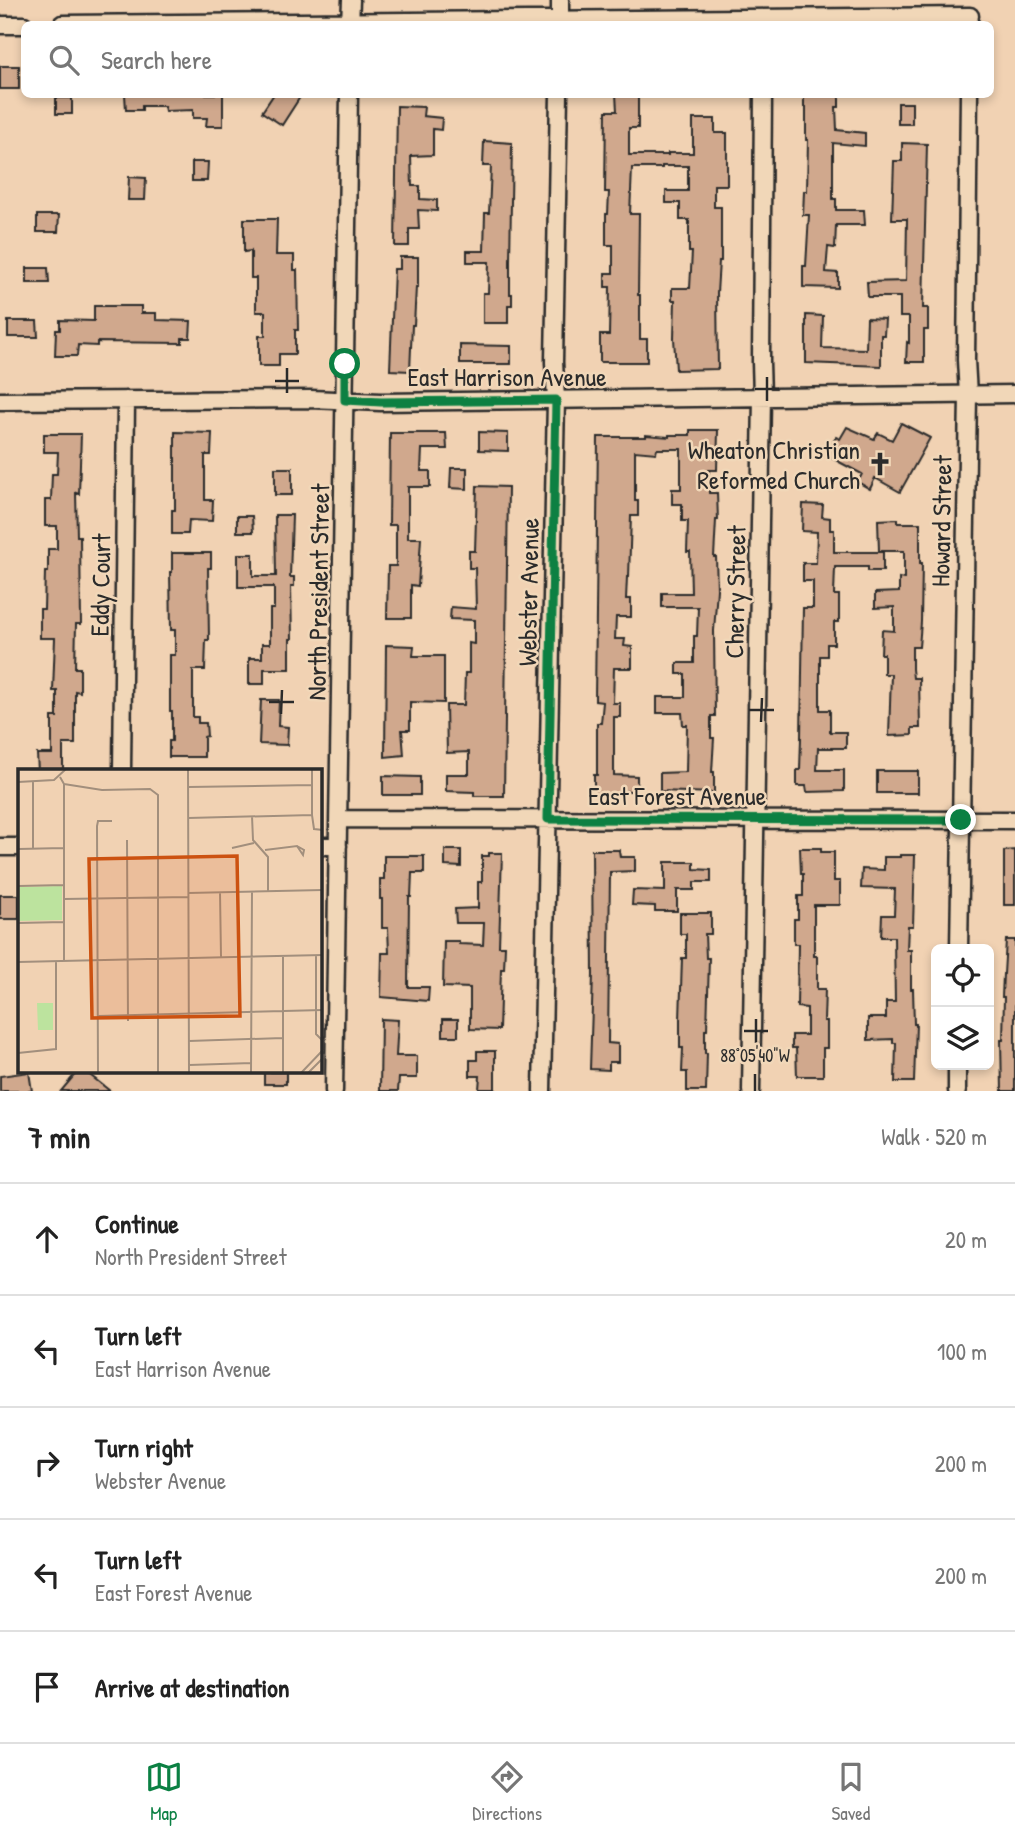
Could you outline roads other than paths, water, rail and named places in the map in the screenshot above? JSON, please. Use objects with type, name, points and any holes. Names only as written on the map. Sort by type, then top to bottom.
[{"type":"street","points":[[351,0],[351,21]]},
{"type":"street","points":[[560,0],[560,21]]},
{"type":"street","points":[[764,0],[764,21],[970,14]]},
{"type":"street","points":[[0,25],[21,25]]},
{"type":"street","name":"North President Street","points":[[334,1091],[349,98]]},
{"type":"street","name":"Webster Avenue","points":[[542,1091],[556,400],[554,362],[559,98]]},
{"type":"street","name":"Cherry Street","points":[[751,1091],[764,98]]},
{"type":"street","name":"Howard Street","points":[[959,944],[968,395],[966,360],[969,98]]},
{"type":"street","name":"East Harrison Avenue","points":[[0,401],[381,402],[1015,394]]},
{"type":"street","name":"Eddy Court","points":[[122,769],[126,400]]},
{"type":"street","name":"East Forest Avenue","points":[[339,819],[1015,820]]},
{"type":"street","points":[[322,846],[338,846]]},
{"type":"street","points":[[0,847],[18,847]]},
{"type":"street","points":[[957,1070],[957,1091]]},
{"type":"place","name":"Wheaton Christian Reformed Church","points":[[880,464]]}]
